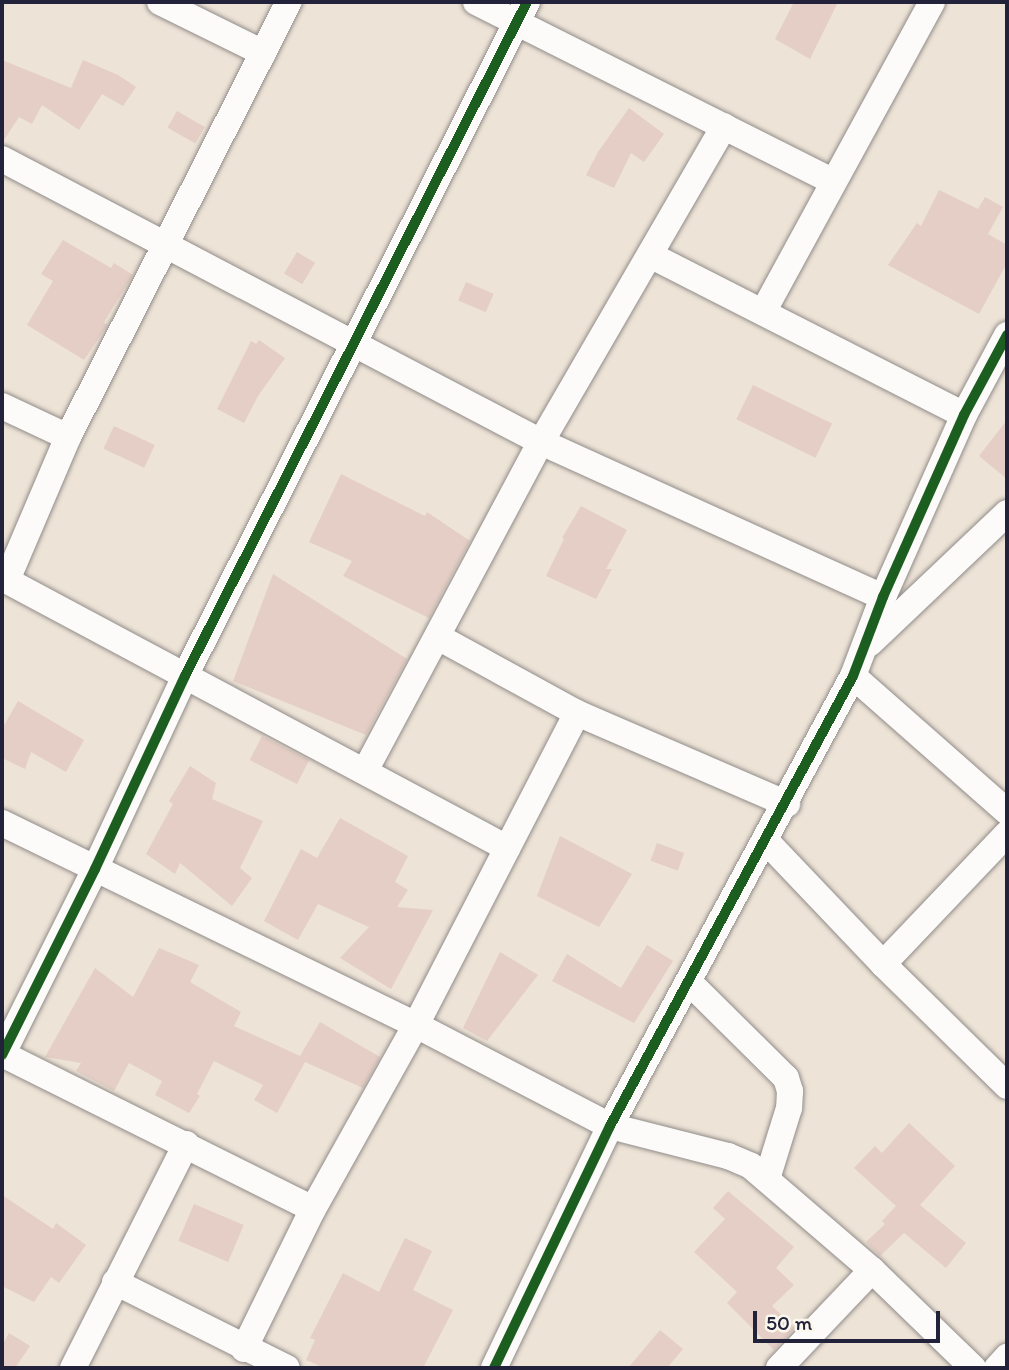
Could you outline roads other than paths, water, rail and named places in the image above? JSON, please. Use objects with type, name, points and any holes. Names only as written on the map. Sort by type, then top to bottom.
[{"type":"street","points":[[160,2],[263,54]]},
{"type":"street","points":[[289,2],[68,438],[4,579],[507,848]]},
{"type":"street","points":[[476,2],[522,12],[724,126],[832,181]]},
{"type":"street","points":[[763,312],[832,181],[932,2]]},
{"type":"street","points":[[313,1209],[2,1054],[186,676],[522,12]]},
{"type":"street","points":[[365,771],[541,442],[724,126]]},
{"type":"street","points":[[2,159],[165,242],[541,442],[883,597]]},
{"type":"street","points":[[650,255],[964,415]]},
{"type":"street","points":[[494,1368],[610,1126],[787,804],[853,676],[883,597],[964,415],[1007,335]]},
{"type":"street","points":[[2,406],[68,438]]},
{"type":"street","points":[[863,649],[1007,513]]},
{"type":"street","points":[[438,637],[577,713],[787,804]]},
{"type":"street","points":[[853,676],[1007,812]]},
{"type":"street","points":[[244,1349],[313,1209],[416,1025],[577,713]]},
{"type":"street","points":[[2,823],[416,1025],[610,1126],[728,1156],[751,1166],[872,1270],[973,1368]]},
{"type":"street","points":[[883,964],[1007,834]]},
{"type":"street","points":[[766,841],[883,964],[1007,1086]]},
{"type":"street","points":[[689,982],[786,1078],[790,1091],[789,1108],[767,1179]]},
{"type":"street","points":[[72,1368],[186,1144]]},
{"type":"street","points":[[779,1368],[872,1270]]},
{"type":"street","points":[[115,1282],[244,1349],[287,1368]]},
{"type":"street","points":[[997,1368],[1007,1357]]}]
